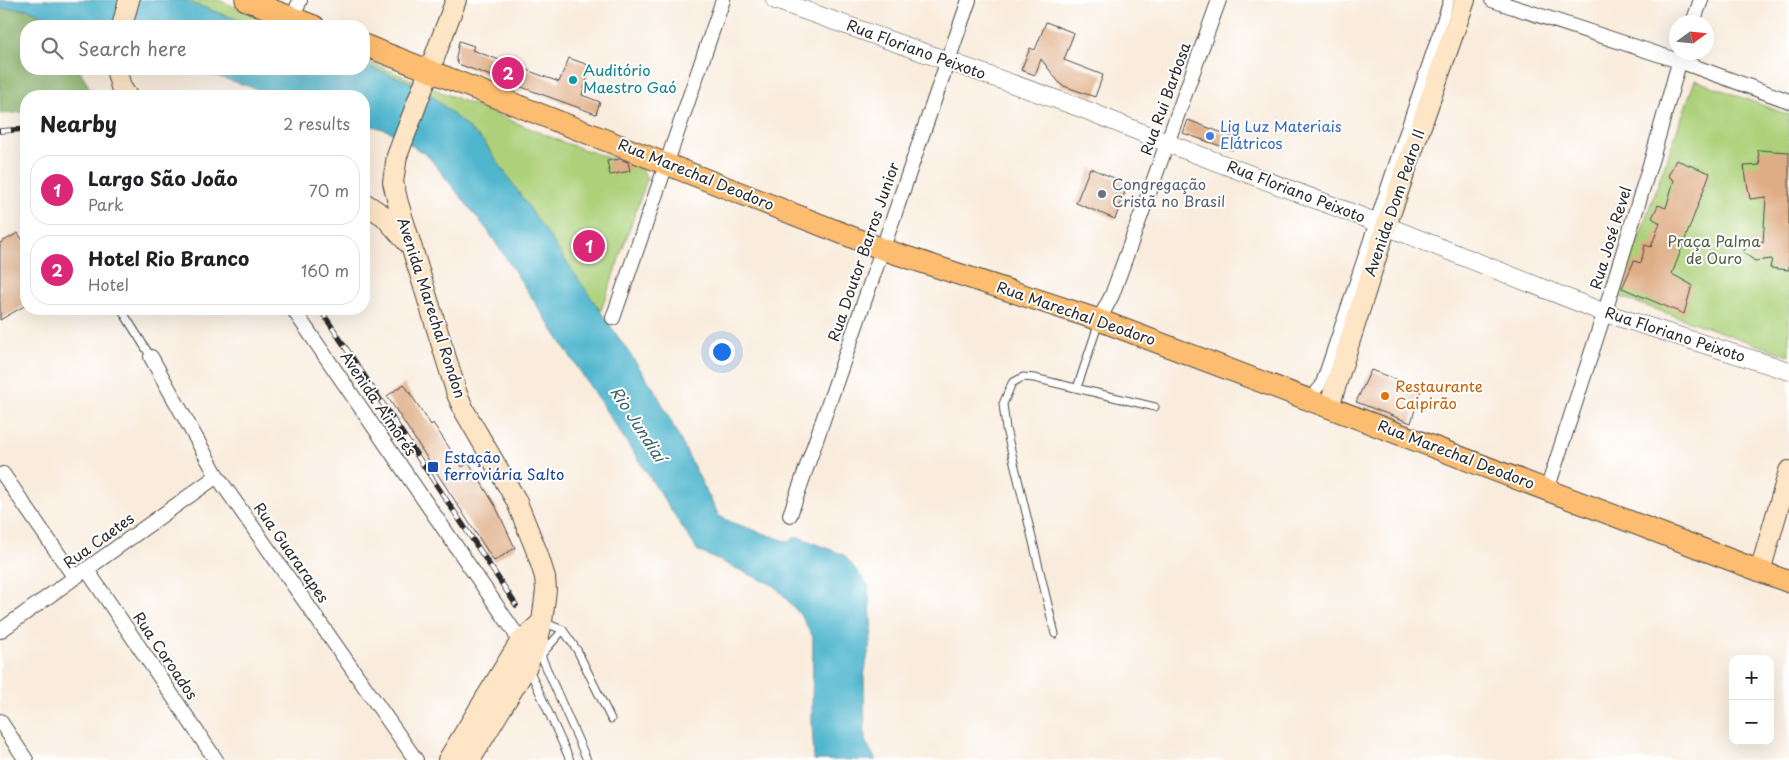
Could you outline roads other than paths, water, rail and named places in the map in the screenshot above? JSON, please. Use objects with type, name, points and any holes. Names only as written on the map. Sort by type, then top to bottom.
[{"type":"main road","points":[[124,20],[130,0]]},
{"type":"main road","points":[[246,0],[296,9],[308,20]]},
{"type":"main road","name":"Avenida Marechal Rondon","points":[[456,0],[397,156],[393,182],[411,248],[457,394],[465,412],[516,500],[537,552],[546,583],[538,640],[527,666],[470,760]]},
{"type":"main road","name":"Avenida Dom Pedro II","points":[[1329,406],[1381,224],[1465,0]]},
{"type":"main road","name":"Rua Marechal Deodoro","points":[[370,48],[427,75],[666,164],[882,249],[1100,320],[1789,582]]},
{"type":"main road","points":[[118,75],[123,90]]},
{"type":"main road","points":[[370,196],[383,191],[393,182]]},
{"type":"main road","points":[[370,207],[384,216],[400,232],[411,248]]},
{"type":"main road","points":[[1760,571],[1789,471]]},
{"type":"main road","points":[[448,760],[520,642],[542,622]]},
{"type":"street","points":[[612,318],[723,0]]},
{"type":"street","name":"Rua Floriano Peixoto","points":[[775,0],[1081,108],[1605,313],[1789,371]]},
{"type":"street","name":"Rua Doutor Barros Junior","points":[[790,514],[969,0]]},
{"type":"street","name":"Rua Rui Barbosa","points":[[1100,320],[1112,295],[1219,0]]},
{"type":"street","points":[[1308,399],[1320,386],[1381,224],[1449,0]]},
{"type":"street","points":[[1492,0],[1669,53]]},
{"type":"street","points":[[1695,15],[1700,0]]},
{"type":"street","name":"Rua José Revel","points":[[1547,490],[1605,313],[1680,60]]},
{"type":"street","points":[[1689,60],[1789,100]]},
{"type":"street","name":"Avenida Aimorés","points":[[297,315],[520,642],[527,666]]},
{"type":"street","name":"Rua Guararapes","points":[[152,356],[217,476],[416,760]]},
{"type":"street","points":[[2,474],[75,578]]},
{"type":"street","name":"Rua Caetes","points":[[0,631],[217,476]]},
{"type":"street","name":"Rua Coroados","points":[[87,570],[216,760]]},
{"type":"street","points":[[0,721],[26,760]]},
{"type":"lane","points":[[125,315],[152,356]]},
{"type":"lane","points":[[1077,388],[1100,320]]},
{"type":"lane","points":[[1055,634],[1006,429],[1003,404],[1012,383],[1023,377],[1034,378],[1155,407]]},
{"type":"lane","points":[[542,622],[563,630],[577,650],[611,720]]},
{"type":"lane","points":[[563,630],[542,654],[542,658],[587,760]]},
{"type":"lane","points":[[527,666],[570,760]]},
{"type":"water","points":[[0,0],[183,0],[238,20],[54,20],[28,9],[0,8]]},
{"type":"water","name":"Rio Jundiaí","points":[[370,67],[421,86],[484,142],[656,392],[719,516],[733,523],[789,542],[796,536],[844,555],[868,585],[872,630],[864,676],[865,741],[876,760],[814,760],[812,723],[813,637],[802,617],[775,586],[698,551],[488,231],[428,156],[389,131],[370,125],[370,90],[261,90],[213,75],[370,75]]},
{"type":"railway","points":[[0,131],[20,129]]},
{"type":"railway","points":[[324,315],[516,605]]},
{"type":"place","name":"Hotel Rio Branco","points":[[508,73]]},
{"type":"place","name":"Auditório Maestro Gaó","points":[[573,80]]},
{"type":"place","name":"Lig Luz Materiais Elátricos","points":[[1210,136]]},
{"type":"place","name":"Congregação Cristã no Brasil","points":[[1102,194]]},
{"type":"place","name":"Largo São João","points":[[589,246]]},
{"type":"place","name":"Restaurante Caipirão","points":[[1385,396]]},
{"type":"place","name":"Estação ferroviária Salto","points":[[433,467]]},
{"type":"park label","name":"Praça Palma de Ouro","points":[[1714,250]]}]
